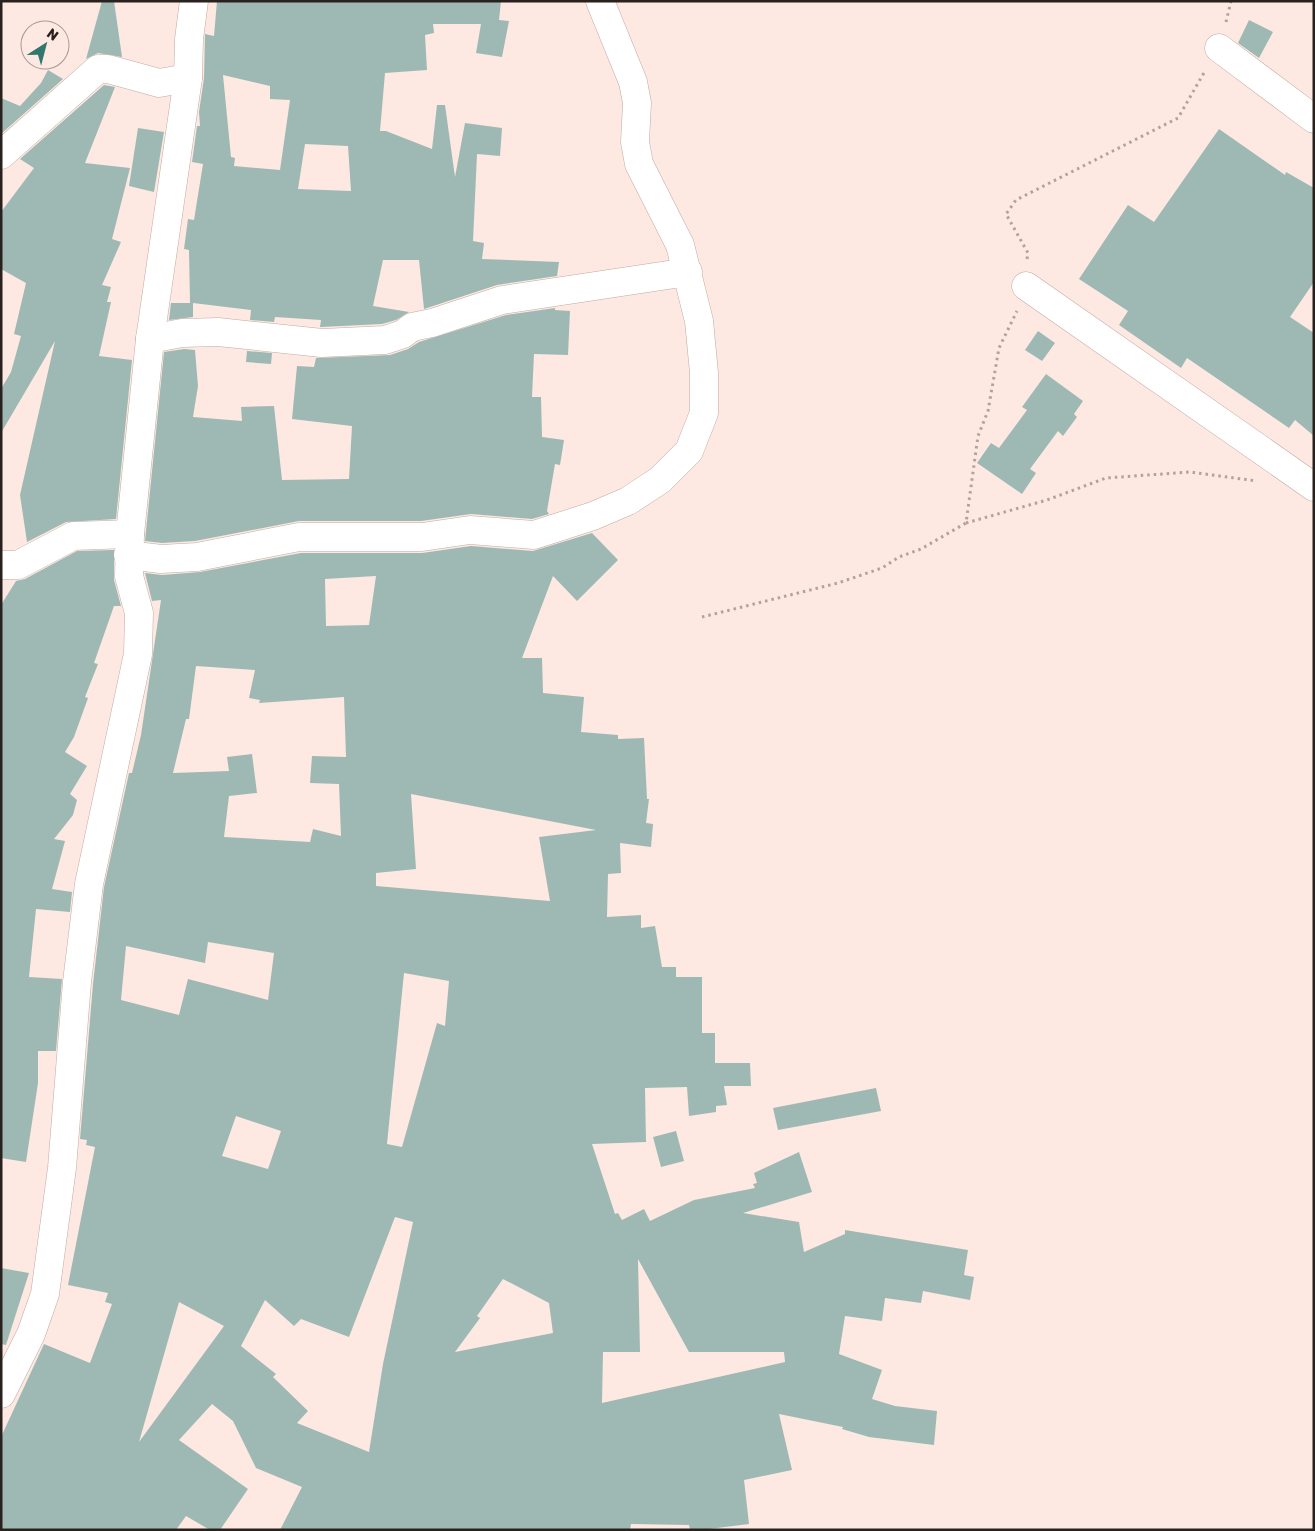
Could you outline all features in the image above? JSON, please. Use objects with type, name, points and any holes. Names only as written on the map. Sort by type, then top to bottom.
[{"type":"street","points":[[1,1394],[31,1334],[45,1294],[62,1168],[77,982],[89,884],[138,654],[139,613],[129,576],[129,545],[150,339],[188,78],[189,39],[194,1]]},
{"type":"street","points":[[1,565],[18,565],[73,536],[129,545],[161,559],[197,557],[275,540],[299,537],[422,537],[470,530],[534,535],[593,516],[628,501],[660,480],[688,450],[704,413],[704,372],[700,329],[680,244],[640,164],[635,142],[634,122],[637,103],[633,82],[600,1]]},
{"type":"street","points":[[1219,48],[1314,119]]},
{"type":"street","points":[[1,155],[98,69],[108,69],[159,83],[188,78]]},
{"type":"street","points":[[150,339],[182,334],[218,332],[322,343],[385,340],[403,334],[412,327],[432,323],[502,300],[688,272]]},
{"type":"street","points":[[1026,286],[1314,487]]},
{"type":"path","points":[[966,523],[1047,500],[1106,478],[1190,472],[1256,481],[1286,467]]},
{"type":"path","points":[[702,618],[838,583]]},
{"type":"building","points":[[102,1],[114,1],[122,57],[98,53],[86,59]]},
{"type":"building","points":[[217,1],[501,1],[499,20],[509,21],[502,57],[476,53],[481,24],[433,24],[434,33],[425,35],[427,70],[385,73],[380,131],[386,131],[432,149],[437,105],[445,105],[455,177],[465,123],[502,128],[500,156],[477,154],[473,241],[484,243],[482,259],[559,262],[557,276],[497,285],[424,309],[419,260],[383,260],[373,306],[409,312],[396,320],[382,324],[320,327],[321,320],[275,317],[274,322],[250,320],[251,310],[193,303],[193,317],[169,320],[171,303],[190,303],[189,250],[184,249],[188,219],[194,220],[203,164],[192,162],[197,126],[200,126],[199,112],[204,78],[205,34],[214,36]],"holes":[[[223,75],[270,86],[270,99],[290,100],[280,170],[234,166],[235,158],[231,157]],[[305,144],[348,146],[351,191],[298,189]]]},
{"type":"building","points":[[1249,20],[1273,32],[1259,58],[1238,43]]},
{"type":"building","points":[[48,70],[63,79],[1,134],[1,98],[20,106],[41,83]]},
{"type":"building","points":[[104,85],[115,87],[85,163],[130,168],[112,239],[121,242],[102,285],[111,287],[107,302],[111,302],[99,356],[132,360],[116,519],[66,522],[27,542],[20,495],[55,341],[1,433],[1,389],[11,372],[21,336],[14,334],[26,283],[1,269],[1,212],[34,168],[20,159]]},
{"type":"building","points":[[138,128],[164,132],[154,192],[129,186]]},
{"type":"building","points":[[1219,129],[1285,175],[1286,172],[1314,188],[1314,282],[1290,317],[1314,333],[1314,436],[1295,420],[1289,428],[1187,358],[1181,368],[1119,325],[1128,311],[1079,279],[1128,205],[1154,222]]},
{"type":"building","points":[[555,308],[555,310],[570,311],[568,355],[534,354],[532,397],[541,397],[542,437],[564,440],[560,465],[555,464],[547,511],[549,514],[532,519],[471,514],[421,521],[299,521],[195,541],[162,543],[145,541],[164,352],[184,349],[195,350],[198,386],[193,417],[242,421],[241,407],[274,406],[282,480],[349,479],[352,426],[292,419],[297,366],[314,367],[316,358],[390,355],[408,349],[419,342],[506,315]]},
{"type":"building","points":[[1038,331],[1055,343],[1042,361],[1025,350]]},
{"type":"building","points":[[247,351],[272,353],[271,364],[246,362]]},
{"type":"building","points":[[1046,374],[1083,401],[1074,414],[1077,417],[1063,436],[1058,431],[1030,469],[1036,473],[1022,494],[977,463],[991,443],[999,448],[1027,410],[1022,407]]},
{"type":"building","points":[[592,533],[618,560],[577,601],[553,576],[522,658],[542,658],[543,693],[584,697],[581,732],[618,735],[618,739],[644,738],[647,799],[649,799],[646,823],[653,824],[651,847],[620,843],[621,873],[608,874],[607,917],[641,915],[641,928],[655,926],[662,967],[676,967],[676,977],[702,977],[702,1033],[715,1033],[715,1063],[750,1063],[751,1086],[724,1086],[727,1105],[716,1106],[716,1112],[689,1116],[687,1087],[645,1088],[646,1142],[592,1144],[615,1214],[618,1213],[622,1220],[644,1209],[650,1221],[694,1200],[755,1188],[753,1184],[757,1183],[754,1173],[799,1152],[812,1192],[743,1213],[799,1222],[804,1252],[845,1234],[845,1230],[968,1250],[964,1275],[974,1277],[970,1300],[923,1291],[921,1303],[885,1298],[882,1321],[845,1316],[839,1354],[882,1370],[872,1399],[895,1406],[937,1411],[934,1445],[869,1437],[842,1429],[843,1427],[779,1414],[792,1470],[744,1480],[749,1524],[701,1530],[690,1530],[689,1525],[631,1524],[630,1530],[280,1530],[302,1487],[256,1468],[233,1421],[212,1404],[179,1440],[248,1489],[220,1530],[210,1530],[186,1516],[176,1530],[1,1530],[1,1437],[44,1344],[90,1363],[112,1304],[105,1302],[108,1293],[68,1285],[95,1147],[86,1145],[87,1140],[80,1139],[93,984],[104,887],[129,773],[132,773],[141,735],[161,600],[152,601],[145,573],[162,575],[200,572],[301,553],[422,553],[471,546],[533,551]],"holes":[[[376,576],[369,625],[326,626],[325,579]],[[196,666],[255,670],[249,698],[260,700],[259,703],[344,697],[346,757],[312,756],[310,783],[339,784],[341,836],[313,829],[310,842],[224,837],[229,796],[257,793],[252,754],[227,757],[229,771],[173,773],[186,719],[189,719]],[[411,794],[596,830],[539,837],[550,901],[376,886],[376,873],[416,869]],[[208,942],[274,953],[268,1000],[188,979],[179,1015],[121,1000],[126,946],[205,963]],[[404,973],[449,981],[445,1026],[437,1023],[402,1147],[387,1144]],[[236,1116],[281,1131],[268,1169],[222,1156]],[[395,1217],[413,1222],[383,1364],[369,1452],[297,1423],[308,1411],[273,1377],[276,1374],[241,1346],[265,1300],[294,1326],[301,1319],[349,1337]],[[638,1259],[689,1352],[784,1352],[785,1362],[602,1403],[603,1352],[640,1352]],[[503,1279],[549,1303],[553,1333],[455,1352],[480,1318],[477,1316]],[[179,1302],[224,1326],[139,1442]]]},
{"type":"building","points":[[114,550],[114,580],[121,606],[114,606],[94,663],[98,664],[85,697],[88,698],[74,737],[65,752],[87,766],[70,794],[77,800],[73,815],[54,839],[65,841],[52,889],[72,892],[70,912],[36,909],[29,977],[62,979],[56,1051],[38,1051],[38,1083],[26,1162],[1,1158],[1,605],[16,581],[25,579],[77,551]]},
{"type":"building","points":[[876,1088],[881,1111],[778,1130],[773,1108]]},
{"type":"building","points":[[676,1131],[684,1161],[661,1167],[653,1137]]},
{"type":"building","points":[[1,1268],[29,1273],[6,1345],[1,1344]]}]
